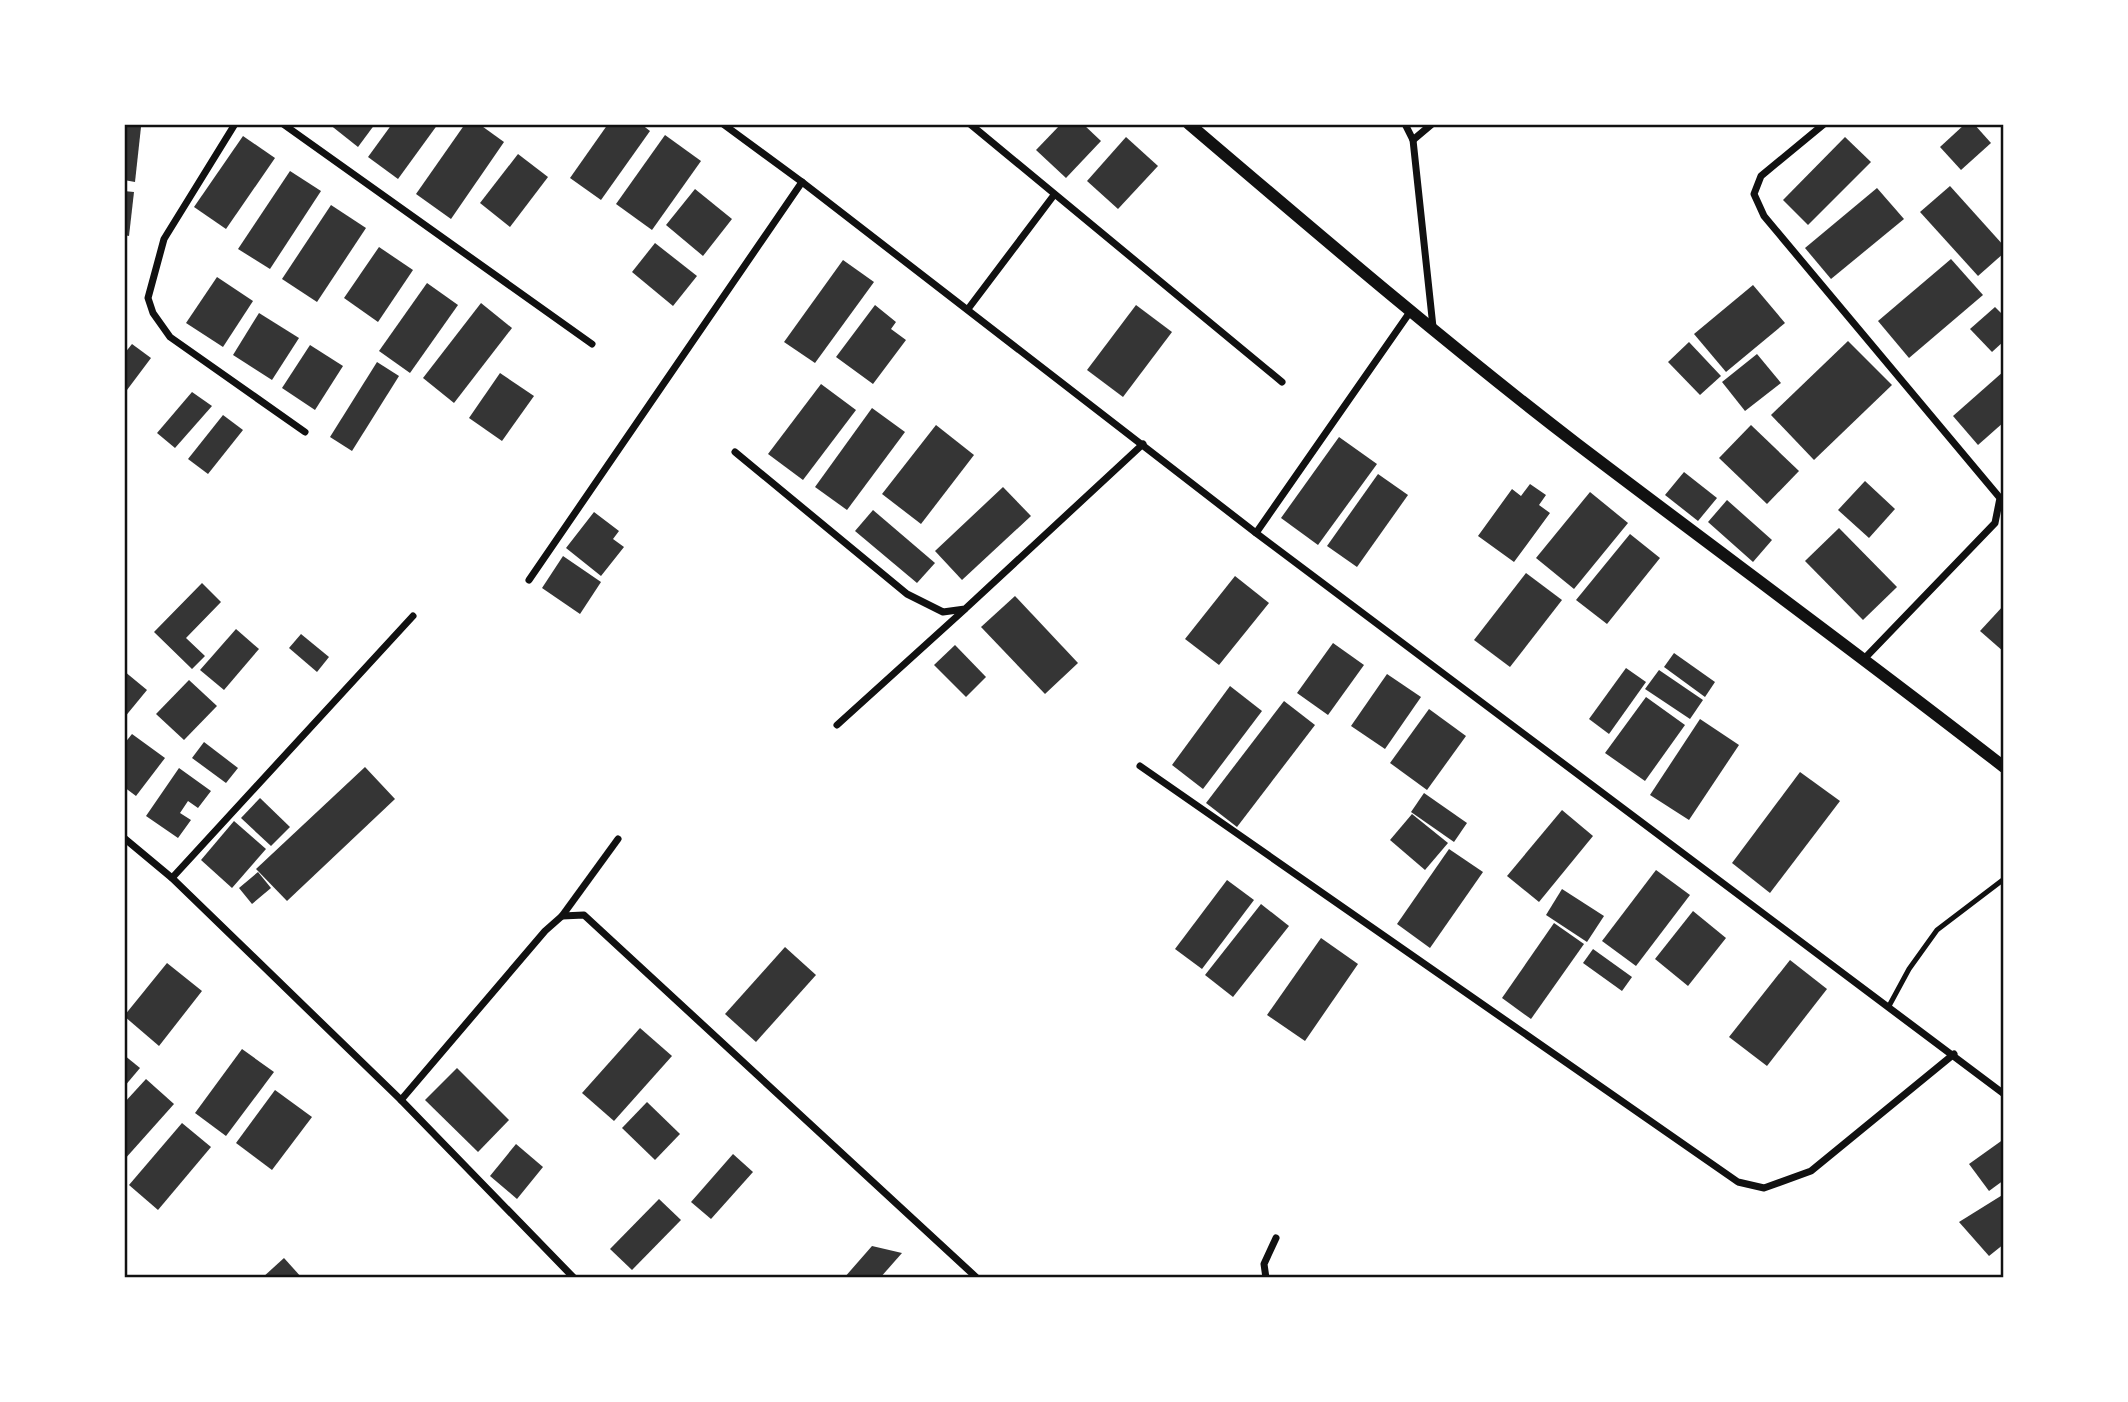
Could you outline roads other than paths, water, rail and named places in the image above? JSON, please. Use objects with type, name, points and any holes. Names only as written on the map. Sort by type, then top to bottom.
[{"type":"street","points":[[234,124],[164,239],[148,298],[153,313],[170,337],[304,432]]},
{"type":"street","points":[[283,124],[592,344]]},
{"type":"street","points":[[723,124],[802,181],[1256,533],[2004,1094]]},
{"type":"street","points":[[970,124],[1282,382]]},
{"type":"street","points":[[1189,124],[1409,312],[1576,444],[1865,658],[2004,767]]},
{"type":"street","points":[[1405,124],[1413,140],[1433,330]]},
{"type":"street","points":[[1413,140],[1432,124]]},
{"type":"street","points":[[1825,124],[1761,176],[1754,194],[1764,216],[2000,498],[1995,523],[1865,658]]},
{"type":"street","points":[[529,580],[802,181]]},
{"type":"street","points":[[968,309],[1054,195]]},
{"type":"street","points":[[1256,533],[1409,312]]},
{"type":"street","points":[[837,724],[1143,444]]},
{"type":"street","points":[[735,452],[907,594],[943,612],[965,609]]},
{"type":"street","points":[[172,878],[413,617]]},
{"type":"street","points":[[1140,766],[1738,1182],[1764,1188],[1811,1171],[1954,1055]]},
{"type":"street","points":[[124,838],[172,878],[401,1100],[574,1278]]},
{"type":"street","points":[[401,1100],[562,916],[618,839]]},
{"type":"street","points":[[562,916],[584,915],[977,1278]]},
{"type":"street","points":[[1995,1085],[2004,1079]]},
{"type":"street","points":[[1266,1278],[1264,1264],[1276,1238]]},
{"type":"lane","points":[[1889,1006],[1909,969],[1937,930],[2004,879]]}]
